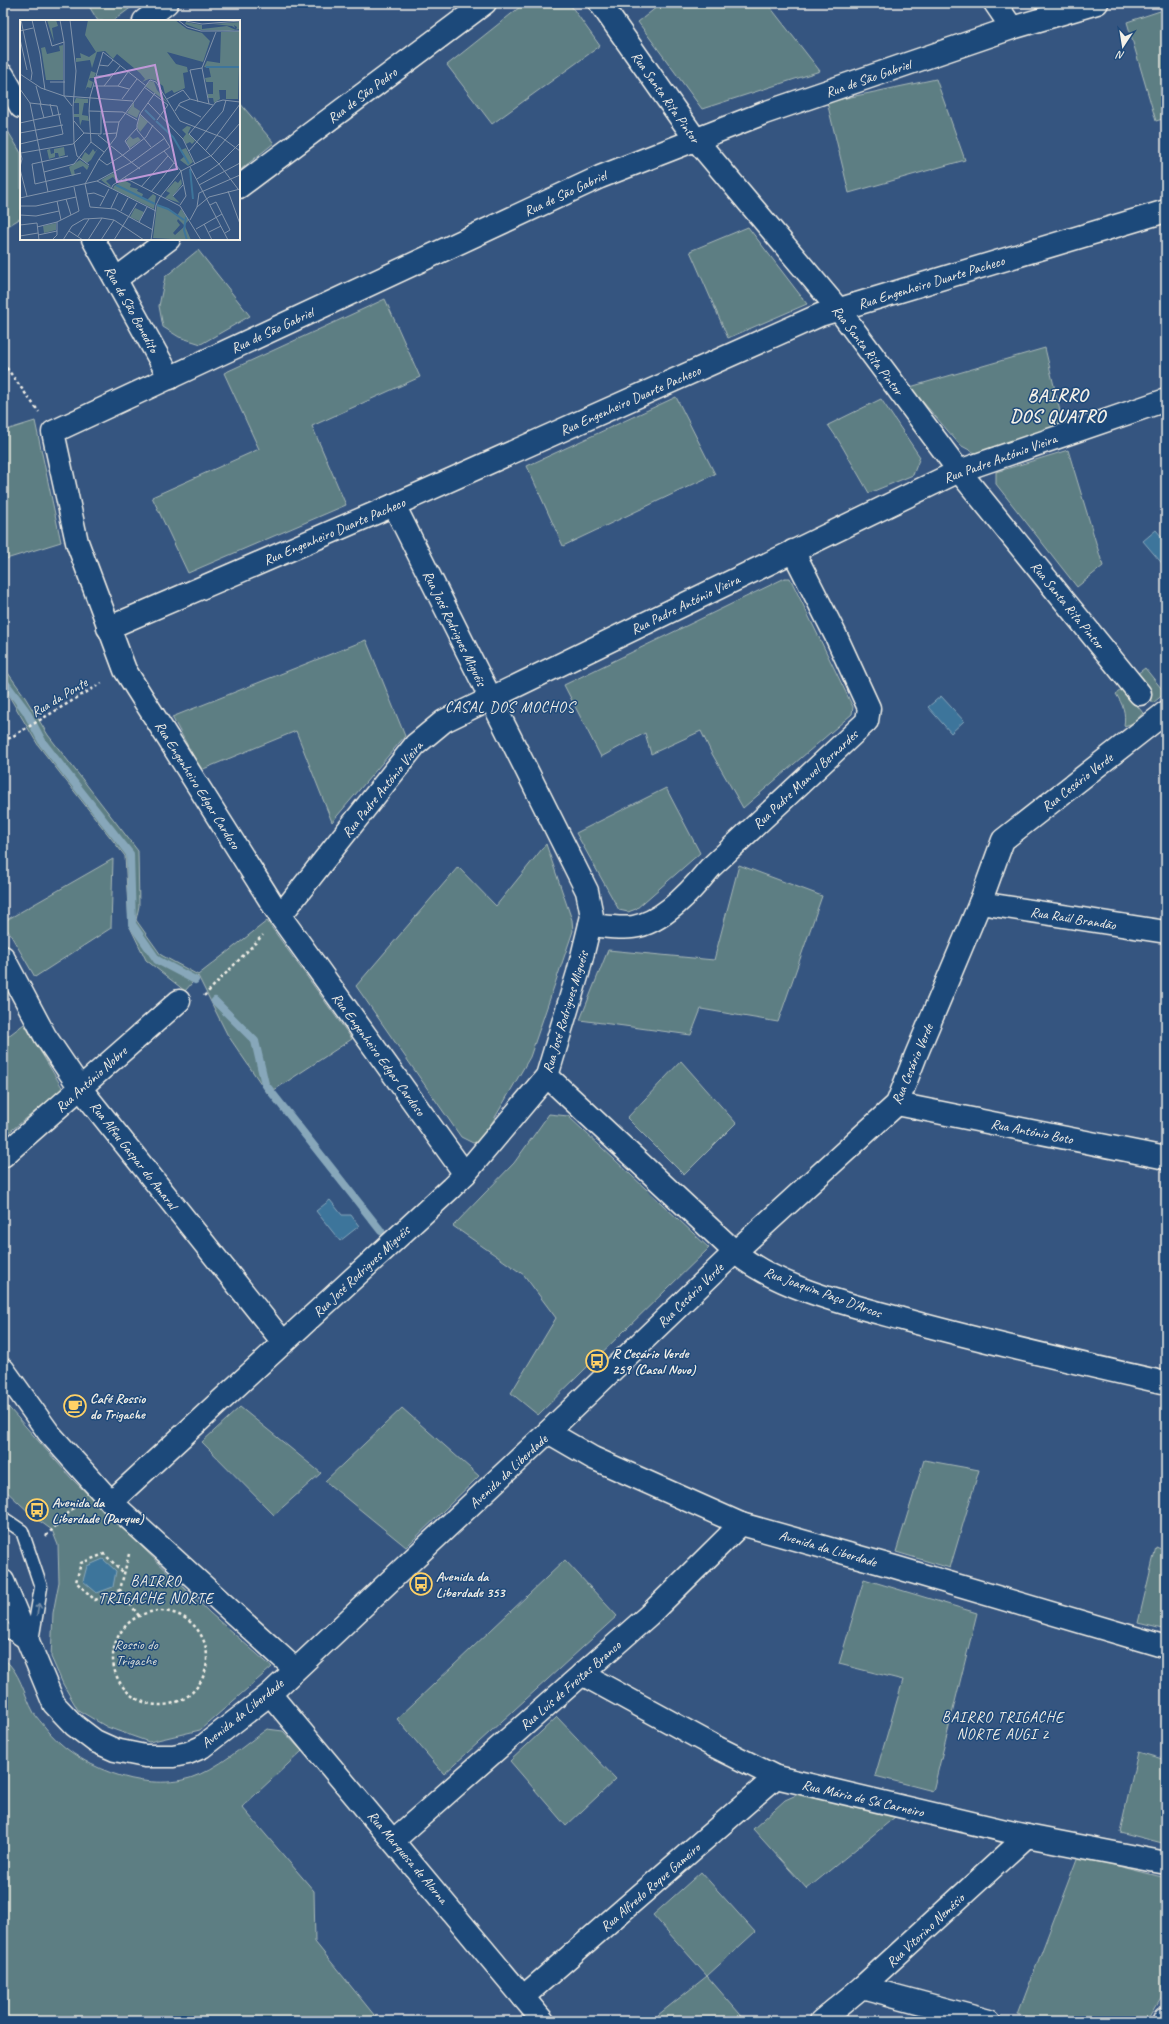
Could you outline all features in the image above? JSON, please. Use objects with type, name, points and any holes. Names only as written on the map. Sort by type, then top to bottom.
[{"type":"street","points":[[145,20],[167,3]]},
{"type":"street","name":"Rua de São Pedro","points":[[240,186],[485,3]]},
{"type":"street","name":"Rua Santa Rita Pintor","points":[[600,3],[696,140],[838,310],[959,471],[1140,694]]},
{"type":"street","points":[[995,3],[1012,28]]},
{"type":"street","name":"Rua de São Gabriel","points":[[53,432],[600,177],[764,113],[1012,28],[1097,3]]},
{"type":"street","points":[[3,75],[20,105]]},
{"type":"street","name":"Rua Engenheiro Duarte Pacheco","points":[[108,628],[394,505],[820,315],[1166,211]]},
{"type":"street","name":"Rua de São Benedito","points":[[95,240],[170,378]]},
{"type":"street","points":[[116,279],[168,240]]},
{"type":"street","name":"Rua Padre António Vieira","points":[[280,916],[414,745],[444,721],[959,471],[1166,400]]},
{"type":"street","name":"Rua Engenheiro Edgar Cardoso","points":[[53,432],[77,542],[125,670],[280,916],[465,1174]]},
{"type":"street","name":"Rua José Rodrigues Miguéis","points":[[111,1502],[465,1174],[547,1076],[578,973],[592,916],[587,891],[394,505]]},
{"type":"street","name":"Rua Padre Manuel Bernardes","points":[[590,925],[633,927],[661,916],[691,890],[710,868],[867,721],[869,708],[835,634],[793,551]]},
{"type":"street","name":"Rua Cesário Verde","points":[[548,1432],[735,1252],[898,1104],[916,1055],[980,903],[1003,840],[1161,716]]},
{"type":"street","name":"Rua Raúl Brandão","points":[[980,903],[1166,932]]},
{"type":"street","name":"Rua Alfeu Gaspar do Amaral","points":[[3,957],[45,1036],[81,1089],[283,1342]]},
{"type":"street","name":"Rua António Nobre","points":[[3,1156],[81,1089],[179,1001]]},
{"type":"street","name":"Rua Joaquim Paço D'Arcos","points":[[547,1076],[735,1252],[747,1262],[764,1272],[854,1306],[993,1344],[1166,1383]]},
{"type":"street","name":"Rua António Boto","points":[[898,1104],[1166,1158]]},
{"type":"street","points":[[3,1369],[49,1433],[111,1502],[295,1669]]},
{"type":"street","name":"Avenida da Liberdade","points":[[3,1581],[54,1704],[74,1725],[96,1741],[115,1750],[145,1756],[173,1756],[188,1753],[202,1747],[270,1694],[548,1432],[593,1458],[741,1524],[895,1567],[1166,1648]]},
{"type":"street","name":"Rua Luís de Freitas Branco","points":[[394,1840],[649,1615],[741,1524]]},
{"type":"street","name":"Rua Mário de Sá Carneiro","points":[[582,1674],[714,1746],[776,1777],[1027,1836],[1166,1863]]},
{"type":"street","name":"Rua Marquesa de Alorna","points":[[270,1694],[394,1840],[543,2021]]},
{"type":"street","name":"Rua Alfredo Roque Gameiro","points":[[523,1997],[776,1777]]},
{"type":"street","name":"Rua Vitorino Nemésio","points":[[821,2021],[862,1988],[1027,1836]]},
{"type":"street","points":[[862,1988],[989,2021]]},
{"type":"street","points":[[1164,2021],[1166,2017]]},
{"type":"lane","points":[[3,1518],[22,1531],[41,1587],[31,1647],[3,1628]]},
{"type":"path","points":[[3,363],[53,432]]},
{"type":"path","name":"Rua da Ponte","points":[[3,742],[125,670]]},
{"type":"path","points":[[179,1001],[201,999],[280,916]]},
{"type":"path","points":[[29,1554],[95,1484]]},
{"type":"path","points":[[139,1616],[120,1590],[133,1539],[140,1529]]},
{"type":"path","points":[[120,1590],[95,1600],[76,1582],[81,1563],[104,1554],[124,1573]]},
{"type":"path","points":[[154,1611],[169,1612],[183,1617],[196,1626],[204,1639],[208,1654],[207,1669],[201,1683],[191,1695],[177,1703],[162,1706],[146,1704],[132,1696],[121,1684],[114,1670],[113,1654],[117,1639],[126,1625],[139,1616],[154,1611]]},
{"type":"green space","points":[[87,3],[137,3],[114,20],[97,20]]},
{"type":"green space","points":[[525,3],[569,3],[600,46],[492,124],[447,65]]},
{"type":"green space","points":[[662,3],[767,3],[820,71],[702,109],[638,22]]},
{"type":"green space","points":[[1166,9],[1166,118],[1156,121],[1127,22]]},
{"type":"green space","points":[[936,79],[965,160],[849,193],[827,102]]},
{"type":"green space","points":[[240,103],[274,143],[240,170]]},
{"type":"green space","points":[[3,123],[20,151],[20,219],[3,229]]},
{"type":"green space","points":[[748,227],[807,304],[728,338],[690,251]]},
{"type":"green space","points":[[198,250],[250,316],[201,344],[179,337],[163,327],[159,306],[165,277]]},
{"type":"green space","points":[[385,299],[420,377],[312,426],[346,505],[188,573],[152,497],[259,449],[224,373]]},
{"type":"green space","points":[[1045,348],[1064,428],[975,453],[960,445],[910,387]]},
{"type":"green space","points":[[676,397],[715,474],[563,546],[527,466]]},
{"type":"green space","points":[[881,399],[920,457],[913,475],[869,493],[828,425]]},
{"type":"green space","points":[[35,421],[61,542],[3,560],[3,431]]},
{"type":"green space","points":[[1068,450],[1103,566],[1077,587],[996,484],[996,472]]},
{"type":"green space","points":[[785,578],[790,578],[853,707],[852,714],[743,808],[711,752],[701,731],[651,754],[645,733],[601,757],[564,685]]},
{"type":"green space","points":[[366,640],[405,736],[332,822],[296,731],[201,770],[172,717]]},
{"type":"green space","points":[[3,666],[23,694],[48,735],[138,851],[139,906],[136,920],[161,955],[198,975],[267,921],[352,1039],[268,1094],[227,1034],[198,976],[185,991],[146,960],[129,925],[125,856],[38,745],[3,686]]},
{"type":"green space","points":[[1145,668],[1165,693],[1153,703],[1133,677]]},
{"type":"green space","points":[[1123,688],[1143,713],[1134,723],[1124,726],[1125,717],[1123,709],[1116,694]]},
{"type":"green space","points":[[666,788],[700,853],[636,909],[628,912],[619,910],[576,833]]},
{"type":"green space","points":[[546,844],[572,920],[573,931],[530,1057],[482,1140],[473,1143],[461,1137],[356,986],[458,867],[496,906]]},
{"type":"green space","points":[[113,859],[111,928],[35,977],[3,922]]},
{"type":"green space","points":[[739,865],[822,896],[778,1022],[701,1009],[691,1035],[580,1020],[608,950],[714,960]]},
{"type":"green space","points":[[24,1024],[63,1089],[3,1137],[3,1040]]},
{"type":"green space","points":[[681,1061],[736,1123],[684,1175],[627,1118]]},
{"type":"green space","points":[[549,1114],[568,1116],[709,1248],[538,1415],[511,1393],[556,1318],[524,1275],[453,1226],[514,1163]]},
{"type":"green space","name":"Rossio do Trigache","points":[[3,1401],[72,1479],[210,1613],[272,1667],[200,1730],[149,1742],[107,1727],[78,1710],[63,1684],[51,1657],[53,1613],[59,1582],[58,1545],[52,1530],[34,1517],[3,1488]]},
{"type":"green space","points":[[240,1407],[321,1473],[274,1515],[202,1442]]},
{"type":"green space","points":[[402,1408],[479,1476],[406,1547],[325,1481]]},
{"type":"green space","points":[[924,1460],[979,1470],[950,1568],[896,1552]]},
{"type":"green space","points":[[1156,1547],[1166,1551],[1166,1630],[1138,1623]]},
{"type":"green space","points":[[565,1560],[617,1616],[444,1774],[397,1719]]},
{"type":"green space","points":[[864,1579],[977,1613],[933,1791],[875,1776],[903,1680],[839,1664]]},
{"type":"green space","points":[[3,1658],[18,1677],[35,1715],[58,1741],[73,1754],[91,1764],[111,1773],[131,1779],[152,1782],[171,1782],[190,1778],[220,1763],[267,1729],[283,1731],[302,1751],[242,1807],[314,1891],[315,1942],[379,2021],[3,2021]]},
{"type":"green space","points":[[557,1717],[616,1779],[566,1826],[510,1761]]},
{"type":"green space","points":[[1138,1752],[1166,1760],[1166,1844],[1120,1832]]},
{"type":"green space","points":[[801,1793],[895,1817],[807,1889],[753,1829],[785,1800]]},
{"type":"green space","points":[[1078,1856],[1166,1878],[1166,1989],[1147,2021],[1043,2021],[1018,2014]]},
{"type":"green space","points":[[701,1872],[755,1932],[707,1976],[653,1915]]},
{"type":"green space","points":[[707,1976],[746,2021],[663,2021],[658,2015]]},
{"type":"water","points":[[1156,530],[1166,542],[1165,567],[1143,541]]},
{"type":"water","points":[[941,696],[964,721],[951,733],[928,707]]},
{"type":"water","points":[[330,1200],[342,1215],[351,1215],[359,1226],[340,1241],[316,1211]]},
{"type":"water","points":[[103,1559],[116,1571],[113,1587],[97,1593],[83,1581],[87,1566]]},
{"type":"waterway","points":[[3,680],[26,711],[43,743],[130,854],[132,924],[157,960],[195,980]]},
{"type":"waterway","points":[[215,1001],[255,1041],[265,1084],[381,1231]]},
{"type":"place","name":"R Cesário Verde 259 (Casal Novo)","points":[[597,1361]]},
{"type":"place","name":"Café Rossio do Trigache","points":[[75,1406]]},
{"type":"place","name":"Avenida da Liberdade (Parque)","points":[[37,1510]]},
{"type":"place","name":"Avenida da Liberdade 353","points":[[421,1584]]},
{"type":"district","name":"BAIRRO DOS QUATRO","points":[[1058,405]]},
{"type":"district","name":"CASAL DOS MOCHOS","points":[[510,707]]},
{"type":"district","name":"BAIRRO TRIGACHE NORTE","points":[[156,1590]]},
{"type":"district","name":"BAIRRO TRIGACHE NORTE AUGI 2","points":[[1003,1726]]}]
